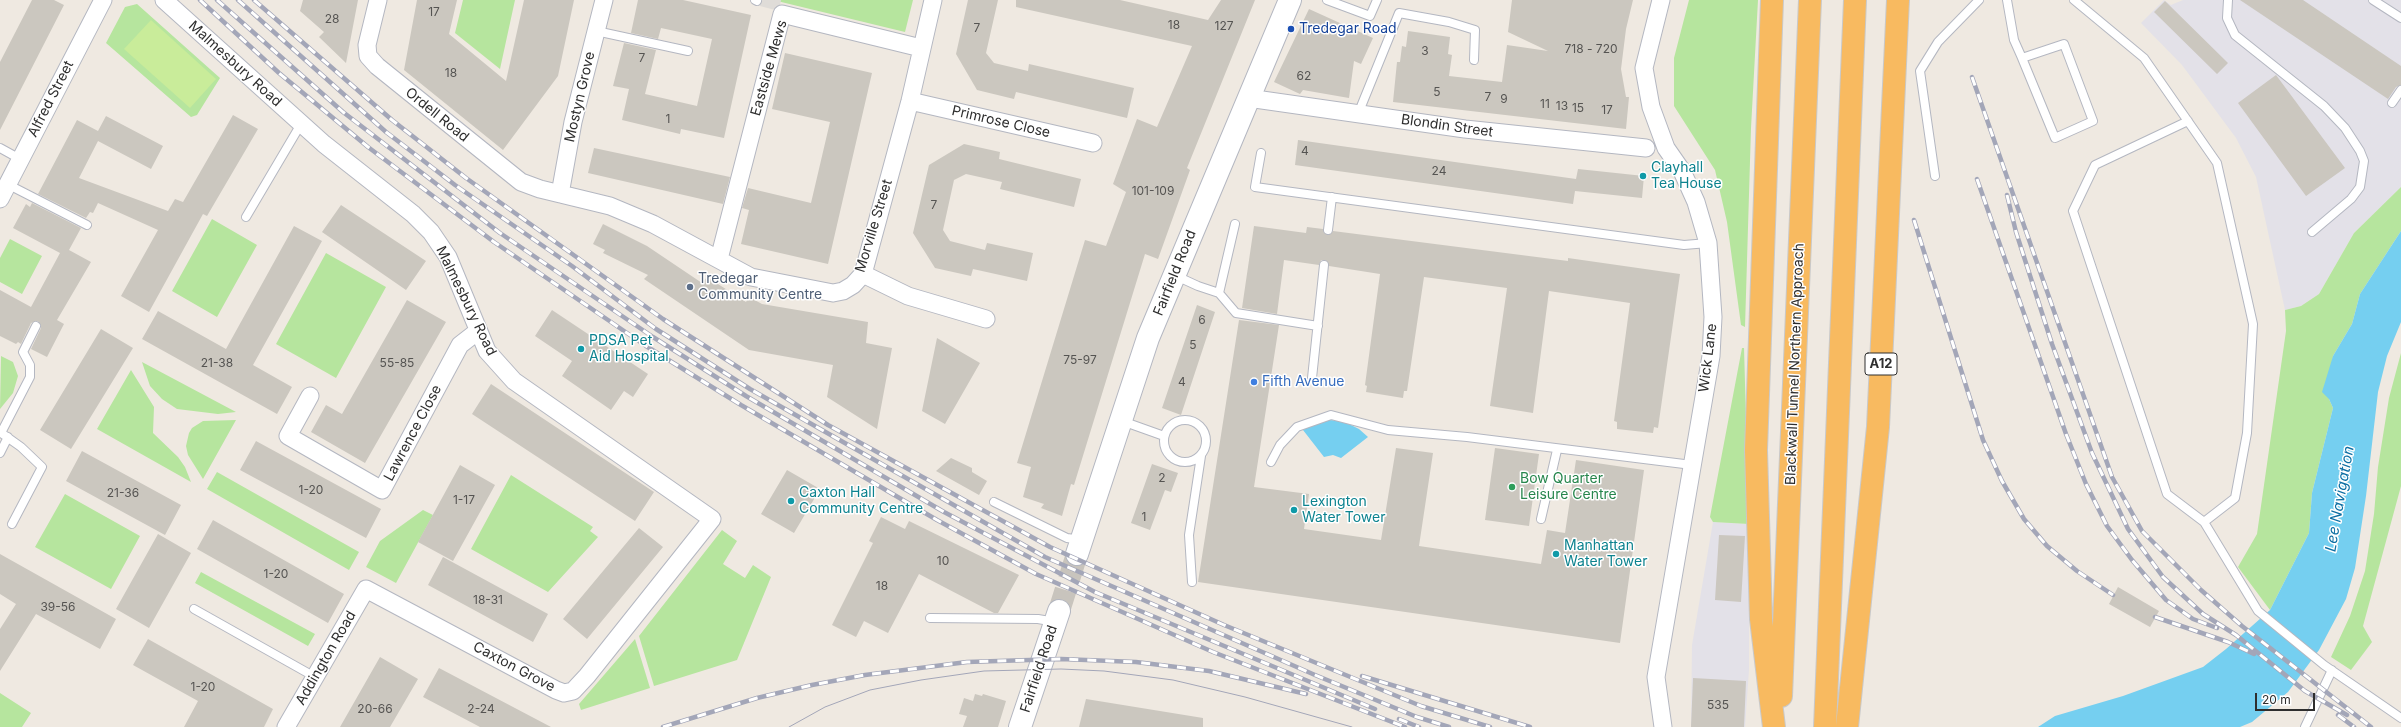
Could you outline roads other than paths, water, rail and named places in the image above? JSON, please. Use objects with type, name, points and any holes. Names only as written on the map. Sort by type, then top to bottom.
[{"type":"highway","points":[[1772,0],[1756,450],[1761,619],[1774,727]]},
{"type":"highway","name":"Blackwall Tunnel Northern Approach","points":[[1779,727],[1810,0]]},
{"type":"highway","points":[[1825,727],[1855,0]]},
{"type":"highway","name":"A12","points":[[1847,727],[1878,427],[1898,0]]},
{"type":"main road","name":"Fairfield Road","points":[[1079,547],[1148,338],[1290,0]]},
{"type":"main road","name":"Fairfield Road","points":[[1020,727],[1057,616]]},
{"type":"street","name":"Alfred Street","points":[[4,192],[103,0]]},
{"type":"street","name":"Malmesbury Road","points":[[164,0],[302,124],[347,163],[413,214],[430,232],[448,257],[487,351],[514,380],[712,519]]},
{"type":"street","name":"Ordell Road","points":[[378,0],[367,45],[368,56],[377,66],[521,182],[560,194]]},
{"type":"street","name":"Mostyn Grove","points":[[560,194],[573,122],[604,0]]},
{"type":"street","name":"Morville Street","points":[[560,194],[610,206],[653,224],[751,277],[833,293],[843,291],[853,285],[863,274],[910,101],[921,48],[934,0]]},
{"type":"street","name":"Wick Lane","points":[[1661,0],[1644,68],[1651,107],[1666,148],[1682,171],[1696,202],[1708,243],[1713,317],[1710,356],[1656,677],[1663,727]]},
{"type":"street","name":"Eastside Mews","points":[[719,259],[782,14],[921,48]]},
{"type":"street","name":"Blondin Street","points":[[1248,98],[1465,130],[1646,148]]},
{"type":"street","name":"Primrose Close","points":[[910,101],[1092,143]]},
{"type":"street","points":[[863,274],[908,296],[986,319]]},
{"type":"street","name":"Lawrence Close","points":[[310,396],[288,436],[382,490],[460,345],[478,331]]},
{"type":"street","name":"Caxton Grove","points":[[366,589],[564,693],[573,691],[583,681],[712,519]]},
{"type":"street","name":"Addington Road","points":[[286,727],[366,589]]},
{"type":"lane","points":[[1327,0],[1370,16],[1377,0]]},
{"type":"lane","points":[[1934,176],[1920,71],[1938,42],[1979,0]]},
{"type":"lane","points":[[2007,0],[2014,40],[2055,138],[2093,121],[2064,44],[2022,58]]},
{"type":"lane","points":[[2074,0],[2144,58],[2216,163],[2253,324],[2247,433],[2234,498],[2204,522]]},
{"type":"lane","points":[[2228,0],[2227,18],[2236,35],[2324,106],[2345,128],[2360,151],[2364,161],[2363,177],[2360,187],[2351,199],[2312,232]]},
{"type":"lane","points":[[2374,0],[2401,18]]},
{"type":"lane","points":[[1358,114],[1399,13],[1449,22],[1475,30],[1474,60]]},
{"type":"lane","points":[[596,31],[688,51]]},
{"type":"lane","points":[[2392,103],[2401,90]]},
{"type":"lane","points":[[2188,121],[2095,165],[2073,211],[2167,494],[2204,522],[2258,611],[2324,665],[2401,718]]},
{"type":"lane","points":[[246,216],[289,141],[302,124]]},
{"type":"lane","points":[[0,148],[20,159]]},
{"type":"lane","points":[[1261,153],[1255,187],[1684,245],[1708,243]]},
{"type":"lane","points":[[4,192],[87,225]]},
{"type":"lane","points":[[1328,230],[1332,197]]},
{"type":"lane","points":[[1219,293],[1236,224]]},
{"type":"lane","points":[[1312,378],[1324,265]]},
{"type":"lane","points":[[1174,275],[1198,286],[1219,293],[1236,313],[1318,326]]},
{"type":"lane","points":[[0,453],[3,434],[30,377],[30,365],[24,352],[36,326]]},
{"type":"lane","points":[[1271,462],[1280,445],[1297,427],[1331,416],[1388,430],[1467,437],[1557,450],[1665,460],[1692,465]]},
{"type":"lane","points":[[1192,582],[1189,536],[1201,456],[1206,442],[1201,428],[1196,423],[1186,420],[1178,421],[1172,424],[1164,436],[1165,449],[1175,460],[1188,462],[1201,456]]},
{"type":"lane","points":[[1121,421],[1164,436]]},
{"type":"lane","points":[[3,434],[42,467],[12,524]]},
{"type":"lane","points":[[1541,519],[1557,450]]},
{"type":"lane","points":[[994,502],[1067,538],[1079,547]]},
{"type":"lane","points":[[194,609],[315,676]]},
{"type":"lane","points":[[930,618],[1038,619],[1057,616]]},
{"type":"lane","points":[[2305,727],[2332,670]]},
{"type":"water","name":"Lee Navigation","points":[[2401,231],[2401,322],[2387,356],[2378,392],[2366,496],[2355,568],[2346,599],[2319,650],[2288,692],[2252,722],[2240,727],[2038,727],[2055,716],[2123,696],[2203,667],[2270,610],[2309,533],[2312,493],[2333,408],[2329,399],[2322,392],[2333,356],[2352,324],[2360,294]]},
{"type":"water","points":[[1329,420],[1343,421],[1359,429],[1368,437],[1341,458],[1333,455],[1324,457],[1303,430],[1315,423]]},
{"type":"tunnel","points":[[1059,611],[1077,554]]},
{"type":"tram line","points":[[789,727],[825,707],[870,690],[921,680],[984,671],[1061,669],[1104,671],[1173,680],[1245,697],[1352,727]]},
{"type":"railway","points":[[200,0],[279,73],[368,147],[494,242],[646,346],[741,405],[937,520],[1036,574],[1213,652],[1405,727]]},
{"type":"railway","points":[[217,0],[343,112],[500,233],[653,337],[746,396],[944,512],[1095,592],[1375,709]]},
{"type":"railway","points":[[238,0],[386,132],[455,185],[572,266],[656,329],[750,389],[1045,557],[1315,675],[1417,717],[1449,727]]},
{"type":"railway","points":[[254,0],[392,120],[466,178],[663,319],[828,425],[1050,547],[1224,625],[1421,706],[1490,727]]},
{"type":"railway","points":[[1972,77],[2112,477],[2142,531],[2201,590],[2242,626],[2371,727]]},
{"type":"railway","points":[[1977,179],[2066,434],[2086,484],[2107,526],[2132,560],[2166,600],[2193,619],[2217,628]]},
{"type":"railway","points":[[2007,195],[2016,232],[2052,344],[2092,453],[2128,529],[2163,577],[2203,614],[2236,635],[2305,691],[2347,715]]},
{"type":"railway","points":[[1914,220],[1983,440],[2002,481],[2024,519],[2047,546],[2077,571],[2113,595]]},
{"type":"railway","points":[[2155,617],[2228,642],[2254,654]]},
{"type":"railway","points":[[663,727],[757,698],[812,685],[865,675],[967,662],[1061,659],[1136,662],[1209,671],[1306,694]]},
{"type":"railway","points":[[1362,676],[1530,727]]},
{"type":"railway","points":[[2338,715],[2354,727]]},
{"type":"railway","points":[[1399,719],[1419,727]]},
{"type":"place","name":"Tredegar Road","points":[[1291,29]]},
{"type":"place","name":"Clayhall Tea House","points":[[1643,176]]},
{"type":"place","name":"Tredegar Community Centre","points":[[690,287]]},
{"type":"place","name":"PDSA Pet Aid Hospital","points":[[581,349]]},
{"type":"place","name":"Fifth Avenue","points":[[1254,382]]},
{"type":"place","name":"Bow Quarter Leisure Centre","points":[[1512,487]]},
{"type":"place","name":"Caxton Hall Community Centre","points":[[791,501]]},
{"type":"place","name":"Lexington Water Tower","points":[[1294,510]]},
{"type":"place","name":"Manhattan Water Tower","points":[[1556,554]]}]
